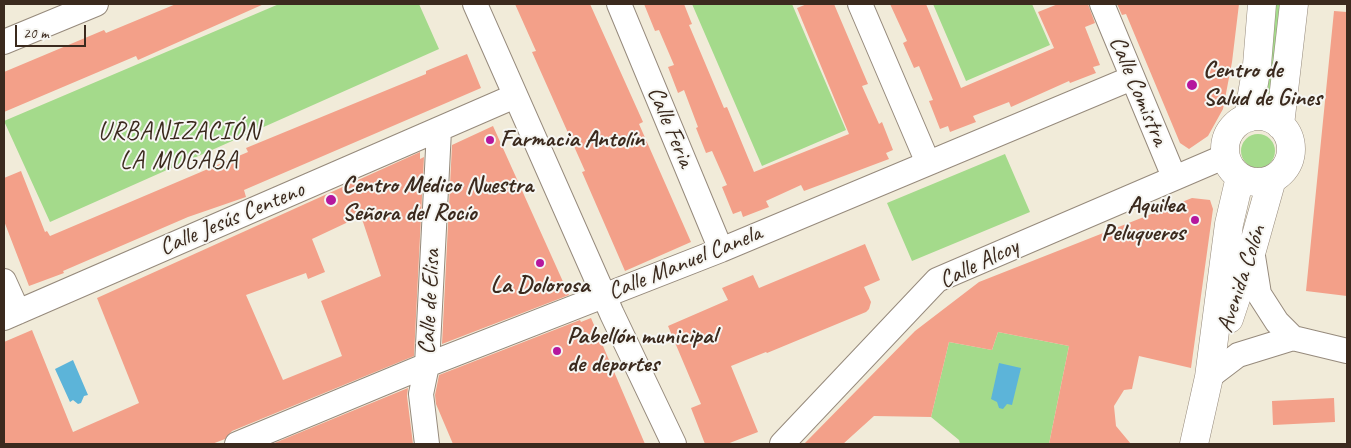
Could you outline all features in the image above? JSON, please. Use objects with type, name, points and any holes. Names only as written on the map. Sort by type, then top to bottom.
[{"type":"main road","points":[[1248,118],[1257,65],[1262,4]]},
{"type":"main road","points":[[1280,125],[1294,4]]},
{"type":"main road","points":[[1260,117],[1270,119],[1280,125],[1290,141],[1290,159],[1280,174],[1272,179],[1261,182],[1250,181],[1233,167],[1225,147],[1232,129],[1248,118],[1260,117]]},
{"type":"main road","name":"Avenida Colón","points":[[1194,444],[1209,377],[1229,224],[1233,167]]},
{"type":"main road","name":"Avenida Colón","points":[[1209,377],[1252,250],[1272,179]]},
{"type":"street","points":[[4,42],[96,4]]},
{"type":"street","points":[[475,4],[604,296],[674,444]]},
{"type":"street","name":"Calle Feria","points":[[619,4],[721,250]]},
{"type":"street","points":[[860,4],[928,163]]},
{"type":"street","name":"Calle Comistra","points":[[1102,4],[1174,178]]},
{"type":"street","name":"Calle Manuel Canela","points":[[236,444],[427,364],[721,250],[1132,78]]},
{"type":"street","name":"Calle Jesús Centeno","points":[[11,315],[515,96]]},
{"type":"street","name":"Calle de Elisa","points":[[427,444],[421,394],[427,364],[439,130]]},
{"type":"street","name":"Calle Alcoy","points":[[782,444],[937,280],[1174,178],[1233,167]]},
{"type":"street","points":[[1252,250],[1259,294],[1278,322],[1294,338]]},
{"type":"street","points":[[4,280],[11,315]]},
{"type":"street","points":[[1209,377],[1238,355],[1294,338],[1347,351]]},
{"type":"green space","points":[[279,4],[419,4],[439,49],[50,222],[4,121]]},
{"type":"green space","points":[[692,4],[792,4],[846,130],[762,166]]},
{"type":"green space","points":[[933,4],[1032,4],[1050,45],[966,81]]},
{"type":"green space","points":[[1273,4],[1281,4],[1269,110],[1263,108]]},
{"type":"green space","points":[[1258,134],[1270,139],[1275,151],[1270,163],[1258,168],[1246,163],[1241,151],[1246,139]]},
{"type":"green space","points":[[1005,154],[1030,212],[912,261],[887,203]]},
{"type":"green space","points":[[998,332],[1069,346],[1049,444],[960,444],[959,440],[931,417],[949,342],[992,350]]},
{"type":"water","points":[[73,360],[88,395],[84,396],[81,403],[78,404],[73,400],[70,402],[55,369]]},
{"type":"water","points":[[999,363],[1021,368],[1012,405],[1007,404],[1003,409],[999,408],[997,402],[991,399]]},
{"type":"building","points":[[176,4],[264,4],[138,60],[136,56],[4,112],[4,72],[104,30],[106,33]]},
{"type":"building","points":[[515,4],[590,4],[643,122],[639,124],[691,242],[625,271],[582,172],[585,171],[532,52],[536,51]]},
{"type":"building","points":[[644,4],[684,4],[692,24],[689,25],[724,108],[727,107],[754,172],[849,134],[797,8],[807,4],[834,4],[868,84],[862,86],[879,124],[882,122],[893,150],[886,153],[889,159],[804,191],[801,185],[766,201],[769,207],[743,217],[741,211],[733,214],[722,187],[727,185],[712,151],[706,153],[684,90],[678,93],[668,67],[674,65],[659,30],[655,31]]},
{"type":"building","points":[[890,4],[926,4],[961,88],[1054,48],[1038,12],[1058,4],[1088,4],[1095,23],[1085,27],[1100,65],[1093,67],[1096,73],[1070,83],[1069,81],[1011,107],[1009,102],[973,116],[976,122],[950,132],[948,126],[940,129],[929,101],[933,100],[919,66],[914,68],[903,43],[907,41]]},
{"type":"building","name":"Centro de Salud de Gines","points":[[1117,4],[1239,4],[1232,62],[1223,109],[1208,136],[1189,149],[1180,143],[1126,14],[1122,15]]},
{"type":"building","points":[[1334,11],[1347,12],[1347,296],[1306,291]]},
{"type":"building","points":[[467,54],[481,88],[244,190],[246,197],[188,217],[63,271],[64,273],[29,286],[4,221],[4,178],[21,171],[45,232],[47,231],[50,236],[248,152],[246,148],[426,74],[426,71]]},
{"type":"building","points":[[493,126],[569,295],[442,344],[452,145]]},
{"type":"building","points":[[420,152],[420,159],[424,157],[414,356],[232,431],[225,439],[212,444],[4,444],[4,342],[32,330],[73,432],[139,403],[97,298]],"holes":[[[361,216],[381,276],[321,301],[342,356],[283,380],[246,295],[306,273],[308,279],[325,272],[312,239]]]},
{"type":"building","points":[[1192,198],[1210,200],[1213,209],[1191,368],[1139,356],[1132,389],[1124,390],[1114,406],[1116,426],[1131,444],[1049,444],[1069,346],[998,332],[992,350],[949,342],[931,417],[874,416],[843,444],[804,444],[915,331],[979,282]]},
{"type":"building","points":[[865,244],[880,280],[864,287],[871,302],[869,309],[866,312],[767,353],[731,366],[758,432],[727,444],[705,444],[691,408],[701,404],[668,326],[728,300],[722,288],[753,275],[759,288]]},
{"type":"building","name":"Pabellón municipal de deportes","points":[[591,318],[645,444],[453,444],[436,404],[435,395],[439,375],[580,320],[581,322]]},
{"type":"building","points":[[408,388],[407,396],[413,444],[272,444]]},
{"type":"building","points":[[1334,398],[1335,422],[1273,425],[1272,401]]},
{"type":"place","name":"Centro de Salud de Gines","points":[[1192,85]]},
{"type":"place","name":"Farmacia Antolín","points":[[490,140]]},
{"type":"place","name":"Centro Médico Nuestra Señora del Rocío","points":[[331,200]]},
{"type":"place","name":"Aquilea Peluqueros","points":[[1195,220]]},
{"type":"place","name":"La Dolorosa","points":[[540,263]]},
{"type":"place","name":"Pabellón municipal de deportes","points":[[557,351]]},
{"type":"district","name":"URBANIZACIÓN LA MOGABA","points":[[179,146]]}]
